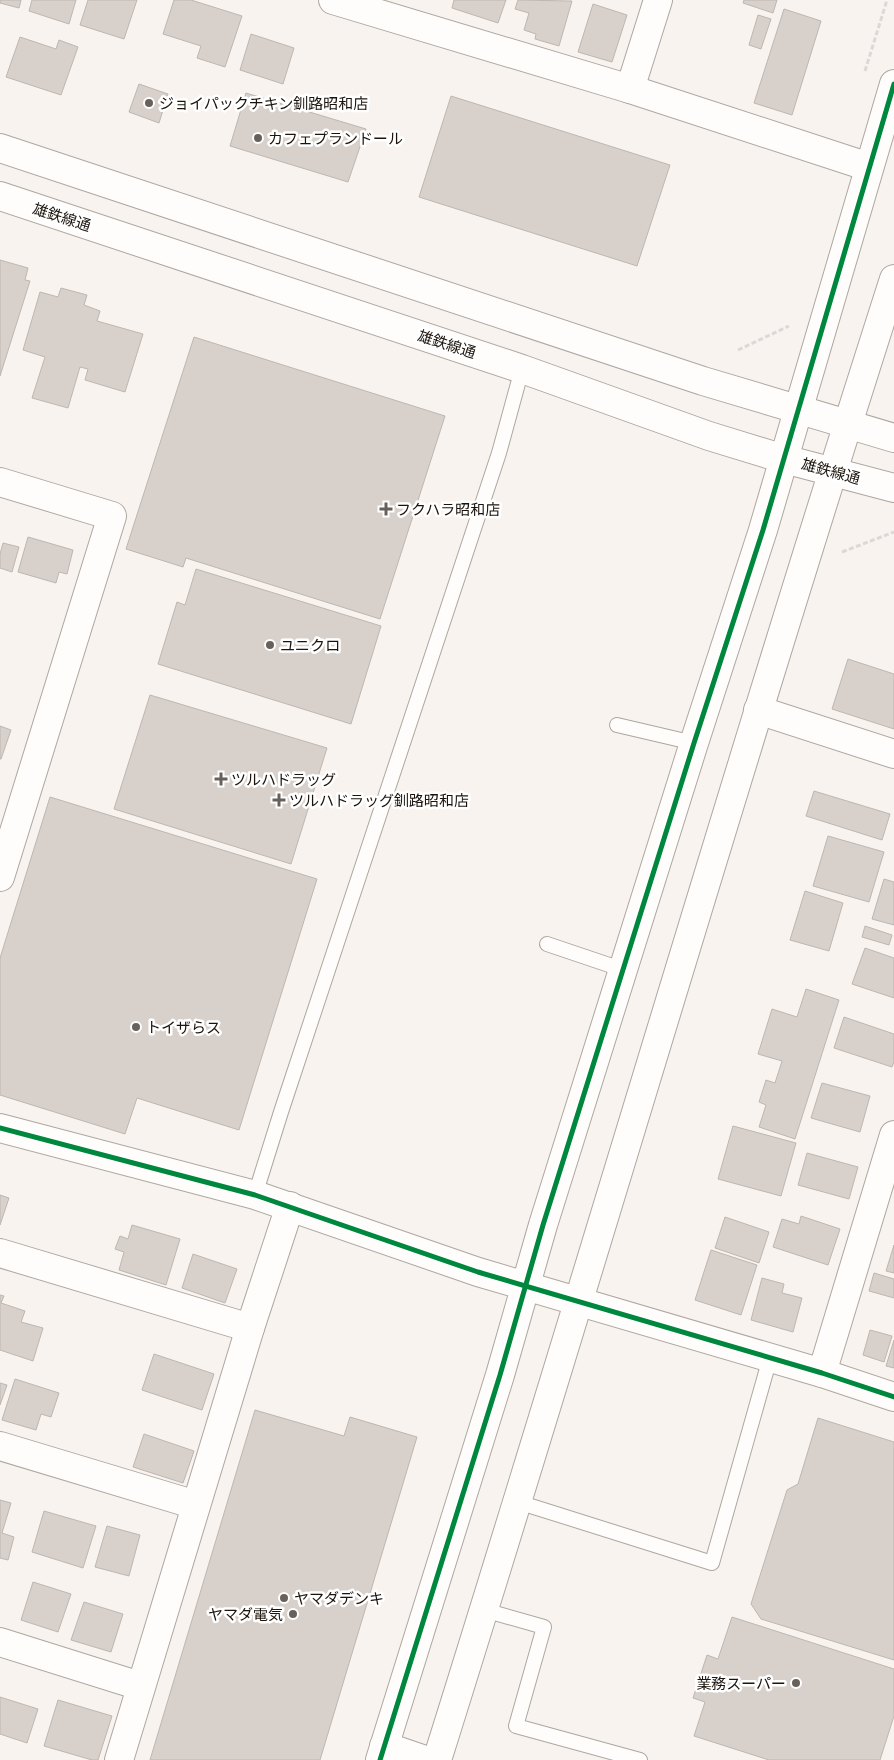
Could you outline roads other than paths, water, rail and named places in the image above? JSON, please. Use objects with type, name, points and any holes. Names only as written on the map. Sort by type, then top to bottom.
[{"type":"street","points":[[333,0],[630,89],[869,167]]},
{"type":"street","points":[[630,89],[658,0]]},
{"type":"street","points":[[426,1760],[382,1753],[485,1426],[543,1225],[694,743],[761,537],[894,84]]},
{"type":"street","points":[[0,148],[704,381],[894,438]]},
{"type":"street","name":"雄鉄線通","points":[[0,196],[522,369],[709,436],[784,459],[894,488]]},
{"type":"street","points":[[437,1760],[518,1502],[758,710],[894,279]]},
{"type":"street","points":[[0,482],[112,516],[0,876]]},
{"type":"street","points":[[758,710],[894,754]]},
{"type":"street","points":[[0,1128],[256,1195],[478,1272],[770,1358],[894,1397]]},
{"type":"street","points":[[822,1374],[894,1135]]},
{"type":"street","points":[[119,1760],[250,1328],[290,1206]]},
{"type":"street","points":[[0,1253],[250,1328]]},
{"type":"street","points":[[0,1446],[196,1505]]},
{"type":"street","points":[[0,1642],[140,1686]]},
{"type":"lane","points":[[256,1195],[281,1112],[499,453],[522,369]]},
{"type":"lane","points":[[617,725],[694,743]]},
{"type":"lane","points":[[547,944],[624,970]]},
{"type":"lane","points":[[518,1502],[712,1563],[770,1358]]},
{"type":"lane","points":[[484,1610],[544,1627],[516,1726],[640,1760]]},
{"type":"place","name":"ジョイパックチキン釧路昭和店","points":[[149,103]]},
{"type":"place","name":"カフェプランドール","points":[[258,138]]},
{"type":"place","name":"フクハラ昭和店","points":[[386,509]]},
{"type":"place","name":"ユニクロ","points":[[270,645]]},
{"type":"place","name":"ツルハドラッグ","points":[[221,779]]},
{"type":"place","name":"ツルハドラッグ釧路昭和店","points":[[279,800]]},
{"type":"place","name":"トイザらス","points":[[136,1027]]},
{"type":"place","name":"ヤマダデンキ","points":[[284,1598]]},
{"type":"place","name":"ヤマダ電気","points":[[293,1614]]},
{"type":"place","name":"業務スーパー","points":[[796,1683]]}]
